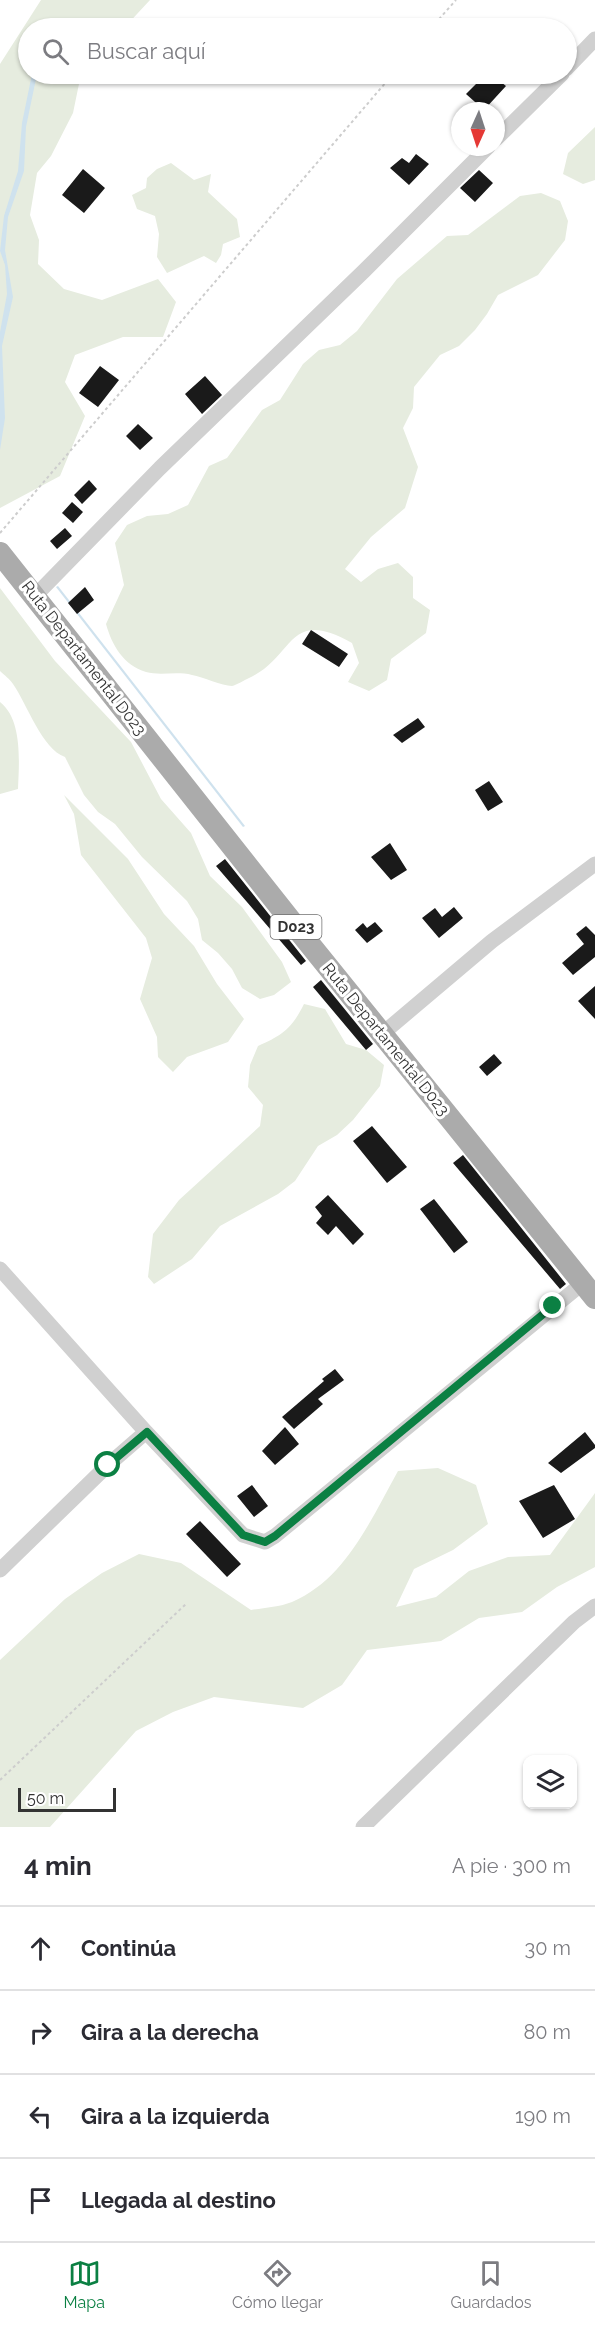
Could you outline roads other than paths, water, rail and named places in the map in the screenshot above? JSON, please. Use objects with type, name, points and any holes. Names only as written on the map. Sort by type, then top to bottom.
[{"type":"main road","name":"Ruta Departamental D023","points":[[0,553],[382,1034],[589,1290]]},
{"type":"street","points":[[577,58],[595,39]]},
{"type":"street","points":[[505,131],[552,84]]},
{"type":"street","points":[[35,596],[160,468],[364,271],[479,156]]},
{"type":"street","points":[[382,1034],[492,941],[595,864]]},
{"type":"street","points":[[0,1269],[243,1535],[265,1542],[589,1290]]},
{"type":"street","points":[[0,1570],[108,1465],[147,1432]]},
{"type":"street","points":[[363,1827],[574,1622],[595,1606]]},
{"type":"water","points":[[30,84],[35,84],[26,127],[24,171],[8,217],[5,250],[13,297],[2,346],[5,418],[0,450],[0,332],[7,294],[5,265],[0,251],[4,216],[18,171],[22,123]]},
{"type":"water","points":[[58,586],[245,826],[243,827],[56,587]]}]
